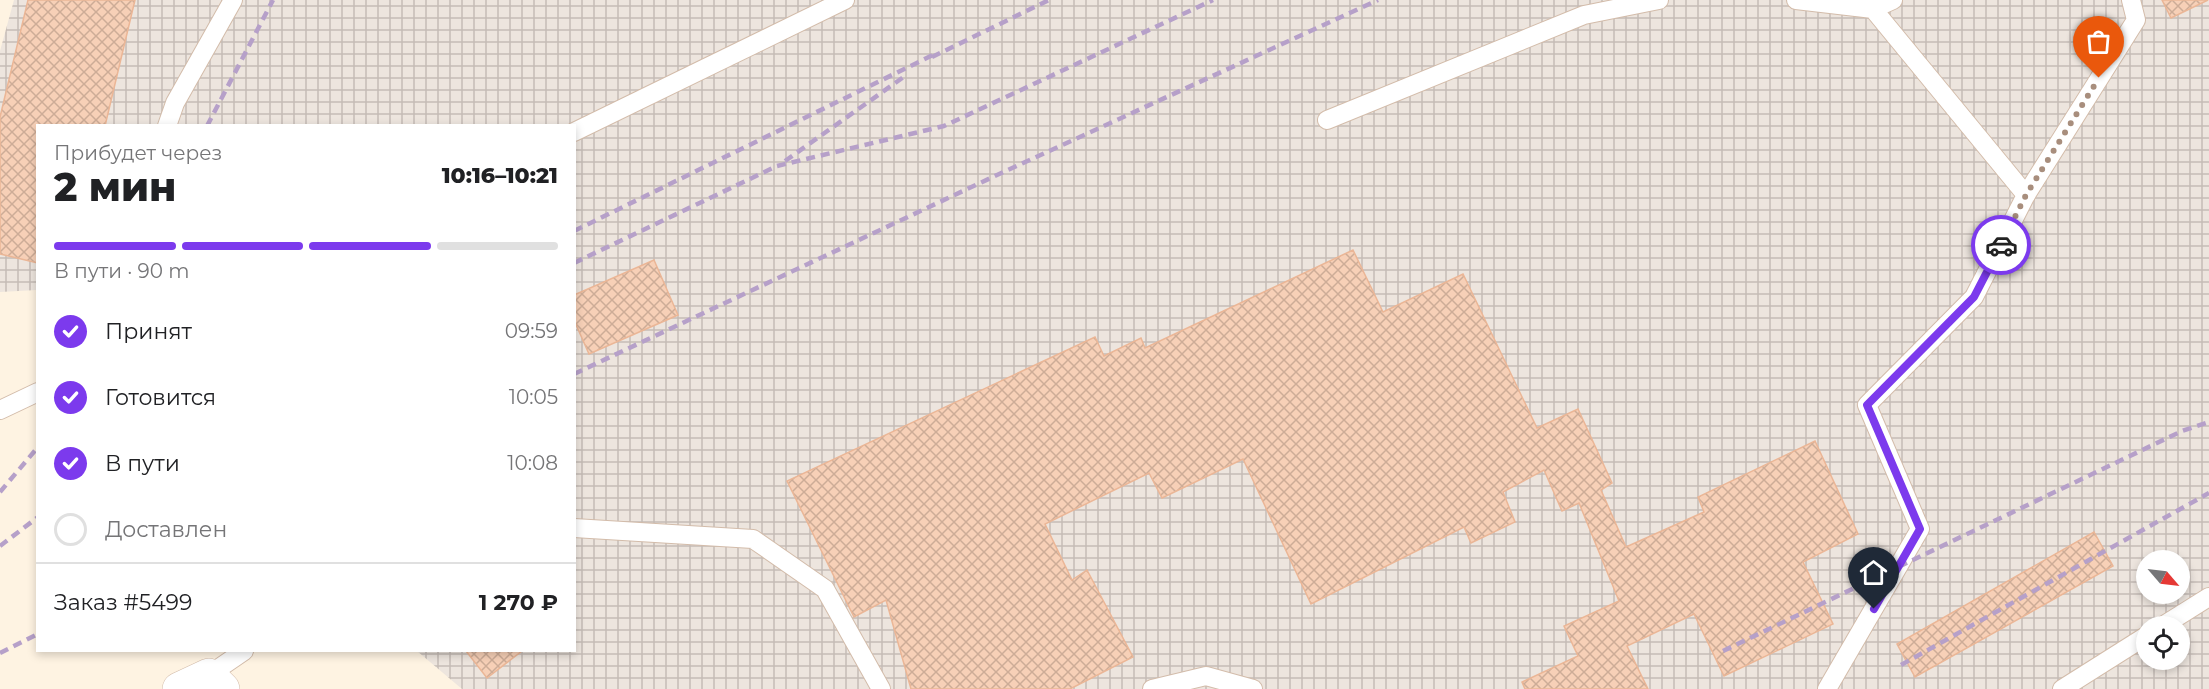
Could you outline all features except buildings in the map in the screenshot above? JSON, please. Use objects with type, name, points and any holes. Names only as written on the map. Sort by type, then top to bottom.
[{"type":"street","points":[[179,689],[216,682]]},
{"type":"lane","points":[[168,124],[175,103],[232,0]]},
{"type":"lane","points":[[576,131],[845,0]]},
{"type":"lane","points":[[1327,120],[1584,15],[1659,0]]},
{"type":"lane","points":[[1796,0],[1872,9],[1893,0]]},
{"type":"lane","points":[[1827,689],[1920,529],[1867,405],[1974,297],[2026,195],[2136,20],[2131,0]]},
{"type":"lane","points":[[1872,9],[2026,195]]},
{"type":"lane","points":[[0,410],[36,393]]},
{"type":"lane","points":[[576,528],[753,539],[825,589],[881,689]]},
{"type":"lane","points":[[2179,616],[2209,597]]},
{"type":"lane","points":[[2062,689],[2136,642]]},
{"type":"lane","points":[[216,682],[243,652]]},
{"type":"lane","points":[[1152,689],[1206,676],[1253,689]]},
{"type":"shaded area","points":[[14,0],[2209,0],[2209,689],[462,689],[418,652],[576,652],[576,124],[36,124],[36,290],[0,292],[0,51]]},
{"type":"railway","points":[[208,124],[273,0]]},
{"type":"railway","points":[[932,57],[1049,0]]},
{"type":"railway","points":[[576,262],[777,166],[944,126],[1213,0]]},
{"type":"railway","points":[[576,373],[997,175],[1378,0]]},
{"type":"railway","points":[[576,230],[937,53]]},
{"type":"railway","points":[[785,161],[905,76]]},
{"type":"railway","points":[[1723,651],[2182,431],[2209,422]]},
{"type":"railway","points":[[0,492],[36,449]]},
{"type":"railway","points":[[1901,665],[2209,493]]},
{"type":"railway","points":[[0,546],[36,519]]},
{"type":"railway","points":[[0,653],[36,635]]},
{"type":"way so far","points":[[2001,245],[2026,195],[2099,78]]},
{"type":"route","points":[[1874,609],[1920,529],[1867,405],[1974,297],[2001,245]]}]
